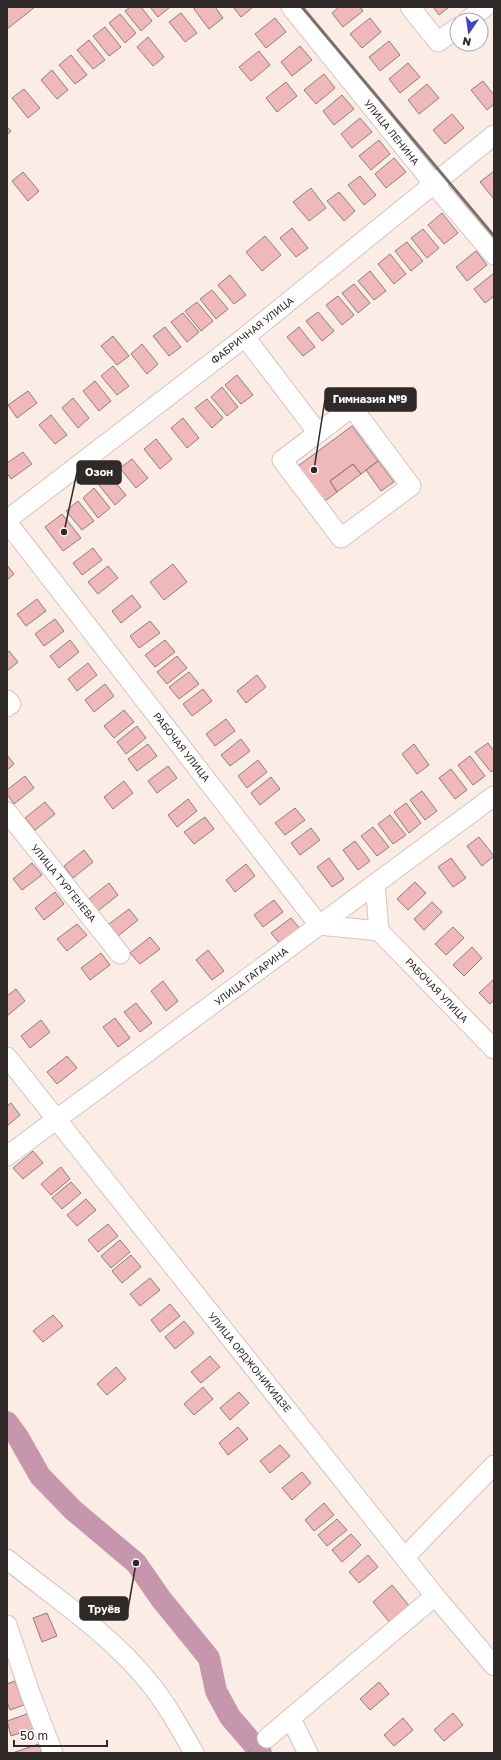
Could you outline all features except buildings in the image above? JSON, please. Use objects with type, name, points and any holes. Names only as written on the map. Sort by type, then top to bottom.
[{"type":"street","name":"УЛИЦА ЛЕНИНА","points":[[291,7],[494,255]]},
{"type":"street","points":[[410,7],[438,42],[449,34]]},
{"type":"street","points":[[486,7],[494,17]]},
{"type":"street","name":"ФАБРИЧНАЯ УЛИЦА","points":[[7,521],[245,336],[494,135]]},
{"type":"street","points":[[245,336],[318,433]]},
{"type":"street","points":[[352,407],[411,486],[341,538],[282,460],[318,433],[352,407]]},
{"type":"street","name":"РАБОЧАЯ УЛИЦА","points":[[7,521],[319,925]]},
{"type":"street","points":[[7,700],[11,704],[7,707]]},
{"type":"street","name":"УЛИЦА ГАГАРИНА","points":[[7,1156],[494,796]]},
{"type":"street","name":"УЛИЦА ТУРГЕНЕВА","points":[[7,812],[120,954]]},
{"type":"street","points":[[319,925],[379,931],[375,884]]},
{"type":"street","name":"РАБОЧАЯ УЛИЦА","points":[[379,931],[494,1049]]},
{"type":"street","name":"УЛИЦА ОРДЖОНИКИДЗЕ","points":[[7,1057],[435,1596],[494,1666]]},
{"type":"street","points":[[405,1557],[490,1477]]},
{"type":"street","points":[[7,1559],[112,1643],[148,1680],[175,1719],[194,1753]]},
{"type":"street","points":[[267,1738],[435,1596]]},
{"type":"street","points":[[7,1625],[30,1693],[53,1753]]},
{"type":"street","points":[[291,1719],[308,1753]]},
{"type":"waterway","points":[[7,1422],[18,1437],[40,1476],[73,1510],[136,1563],[161,1599],[209,1658],[216,1691],[230,1717],[261,1753]]},
{"type":"railway","points":[[302,7],[494,236]]},
{"type":"place","name":"Гимназия №9","points":[[314,470]]},
{"type":"place","name":"Озон","points":[[64,532]]},
{"type":"place","name":"Труёв","points":[[136,1563]]}]
